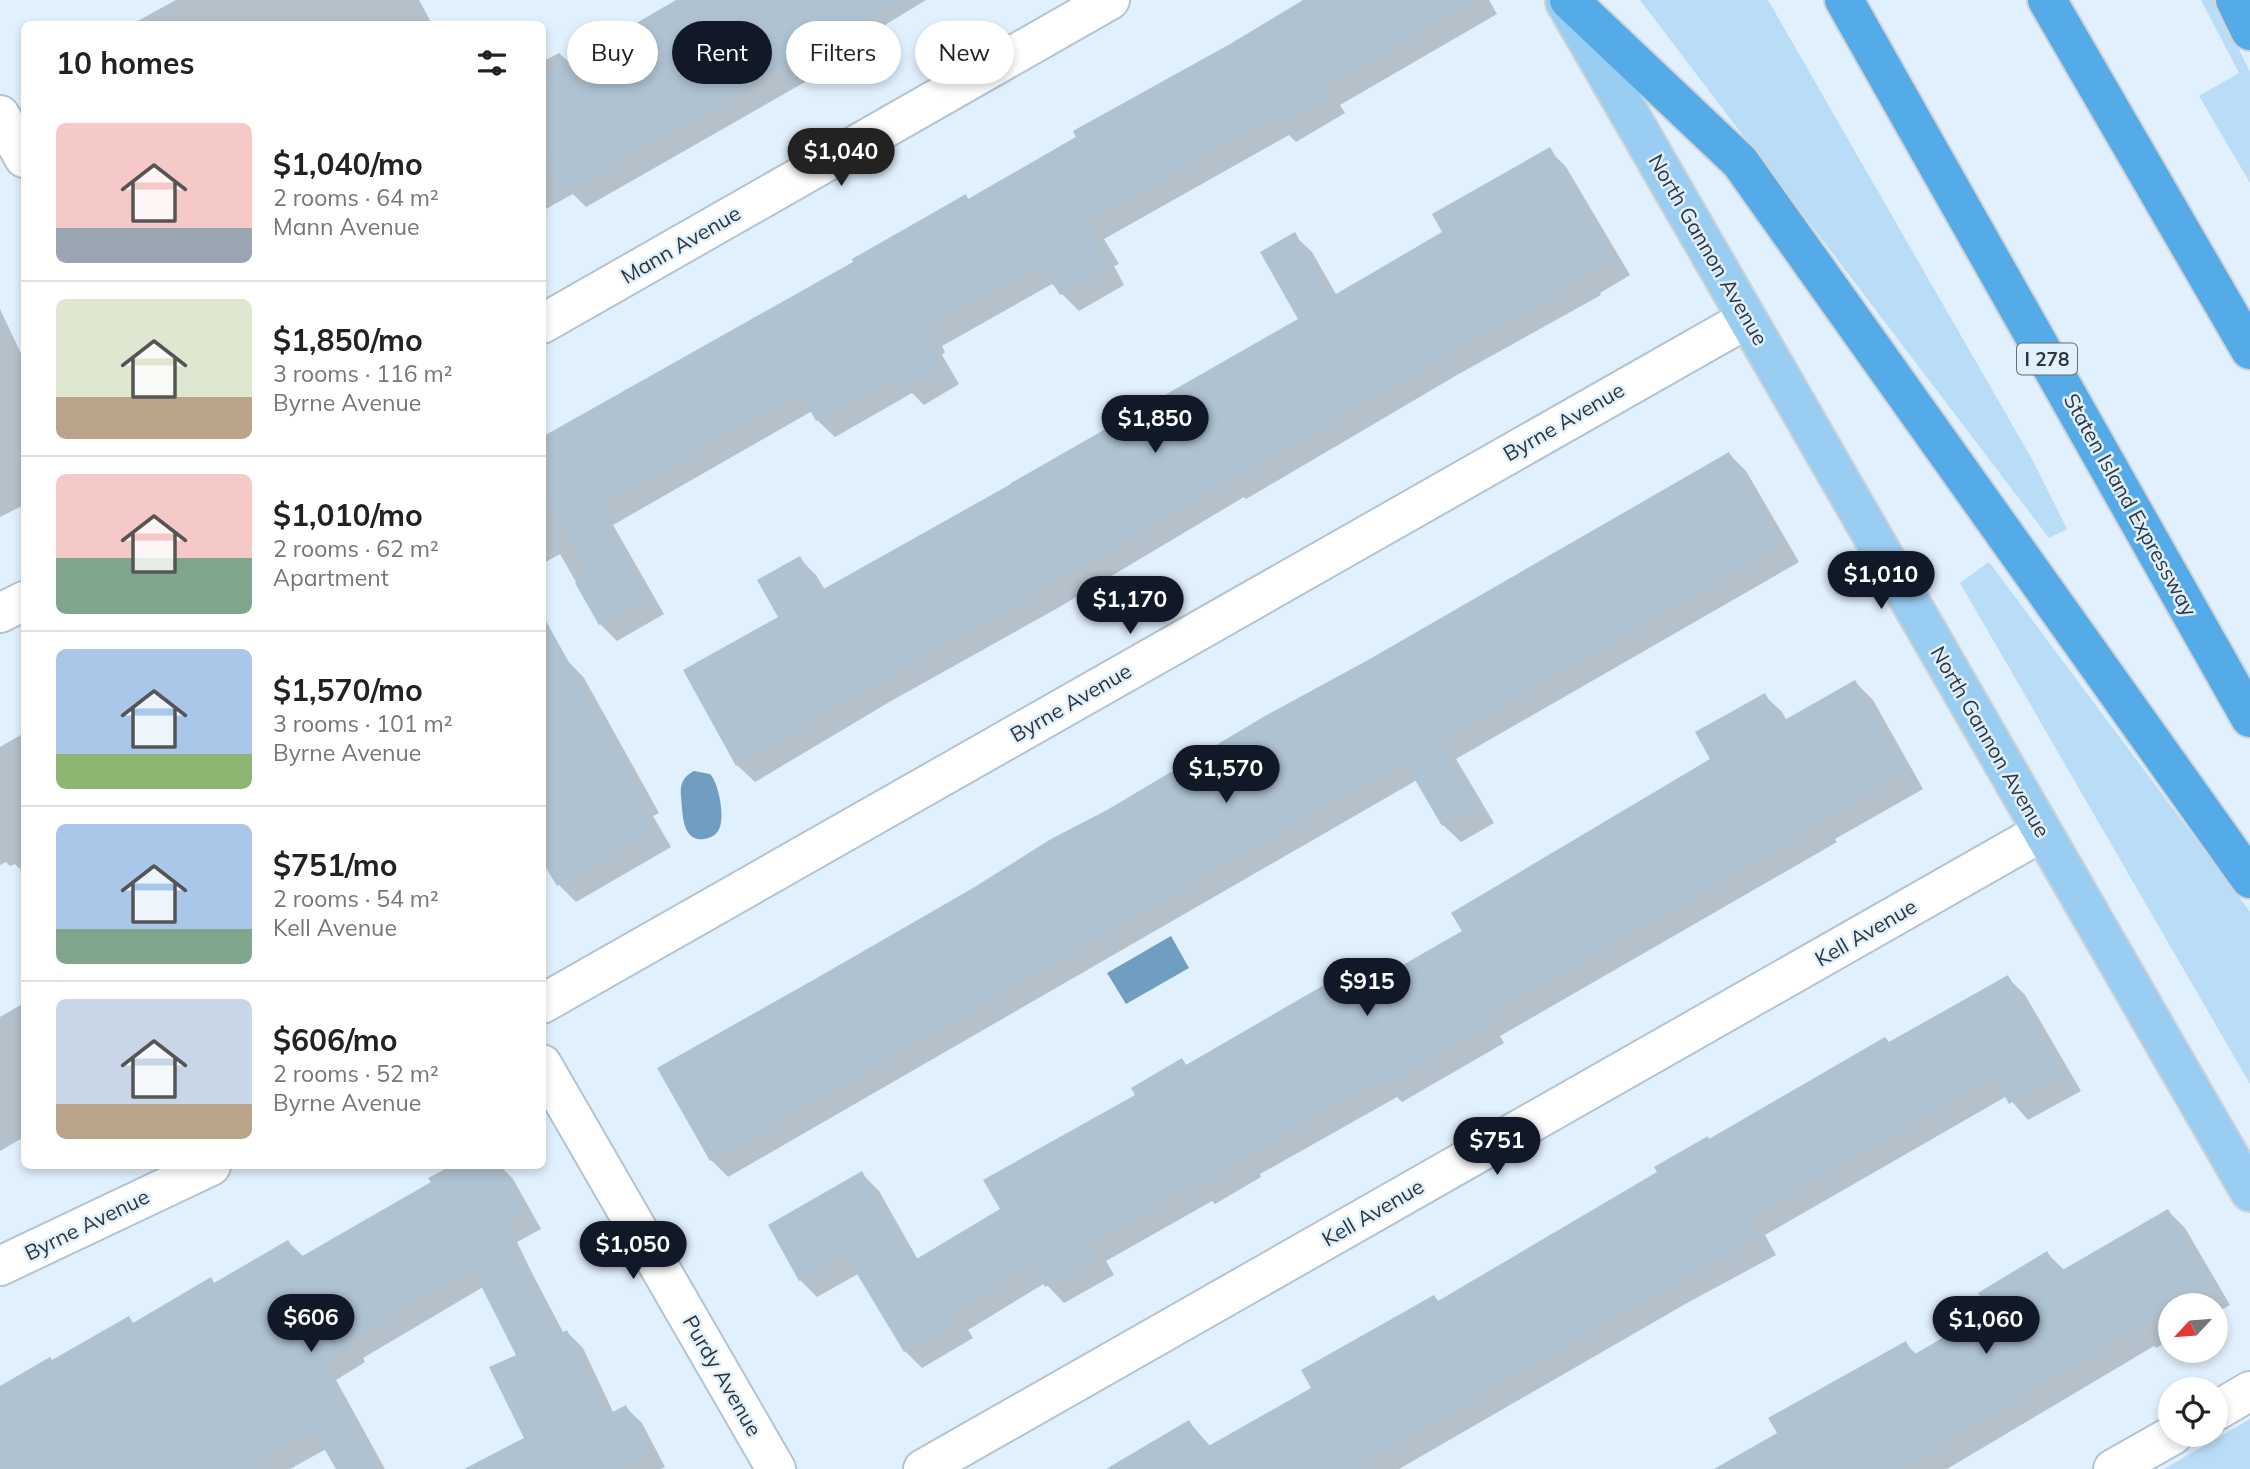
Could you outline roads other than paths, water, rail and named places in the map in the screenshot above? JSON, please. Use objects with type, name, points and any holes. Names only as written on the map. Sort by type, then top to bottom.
[{"type":"highway","points":[[1567,0],[1740,162],[2250,879]]},
{"type":"highway","name":"Staten Island Expressway","points":[[1844,0],[2250,718]]},
{"type":"highway","points":[[2047,0],[2250,350]]},
{"type":"highway","points":[[2235,0],[2250,31]]},
{"type":"main road","name":"North Gannon Avenue","points":[[1567,0],[1747,319],[2250,1192]]},
{"type":"street","name":"Mann Avenue","points":[[546,322],[1110,0]]},
{"type":"street","points":[[0,115],[21,153]]},
{"type":"street","name":"Byrne Avenue","points":[[546,1002],[1747,319]]},
{"type":"street","points":[[0,613],[21,602]]},
{"type":"street","name":"Kell Avenue","points":[[923,1469],[2042,832]]},
{"type":"street","name":"Purdy Avenue","points":[[546,1071],[776,1469]]},
{"type":"street","name":"Byrne Avenue","points":[[0,1266],[205,1169]]},
{"type":"street","points":[[2228,1404],[2250,1391]]},
{"type":"street","points":[[2113,1469],[2158,1444]]}]
